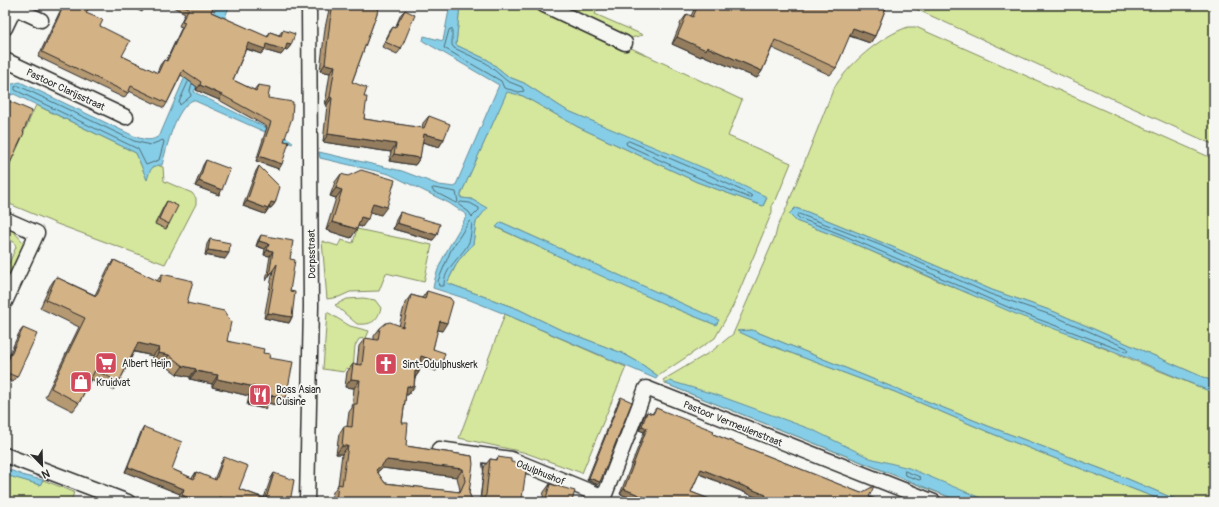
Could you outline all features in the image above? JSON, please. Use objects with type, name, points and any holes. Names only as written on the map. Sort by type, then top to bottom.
[{"type":"street","name":"Dorpsstraat","points":[[307,502],[311,306],[309,5]]},
{"type":"street","points":[[544,5],[625,42]]},
{"type":"street","points":[[5,28],[15,6],[40,20]]},
{"type":"street","name":"Pastoor Clarijsstraat","points":[[5,60],[126,117]]},
{"type":"street","points":[[5,219],[37,233],[5,302]]},
{"type":"street","name":"Pastoor Vermeulenstraat","points":[[603,501],[646,388],[934,502]]},
{"type":"street","name":"Odulphushof","points":[[439,449],[511,459],[603,501]]},
{"type":"street","points":[[472,502],[476,472],[476,454]]},
{"type":"street","points":[[5,455],[128,502]]},
{"type":"green space","points":[[460,5],[531,5],[617,45],[631,48],[742,100],[728,136],[791,163],[776,200],[772,204],[772,212],[733,306],[715,338],[658,376],[640,363],[622,353],[559,329],[518,309],[447,283],[458,261],[473,244],[476,222],[486,208],[471,199],[461,198],[461,194],[507,91],[523,96],[578,127],[697,182],[763,206],[767,198],[566,110],[524,83],[509,77],[488,60],[456,45]],"holes":[[[501,222],[707,315],[716,325],[674,308],[497,228]]]},
{"type":"green space","points":[[551,5],[600,5],[595,14],[643,35],[627,39]]},
{"type":"green space","points":[[918,5],[1214,5],[1214,145],[916,9]]},
{"type":"green space","points":[[908,27],[916,27],[1214,159],[1214,382],[1055,312],[992,290],[881,242],[795,208],[796,221],[841,238],[936,280],[1214,393],[1214,502],[1182,502],[1128,479],[988,426],[752,330],[738,331],[759,341],[895,392],[993,434],[1166,502],[961,502],[666,384],[663,380],[712,351],[733,334],[775,237],[778,225],[786,209],[833,90],[839,80],[866,52],[887,37]]},
{"type":"green space","points":[[36,105],[136,153],[147,179],[150,169],[157,165],[163,167],[164,181],[192,193],[196,198],[196,204],[165,264],[57,224],[5,202],[5,175]]},
{"type":"green space","points":[[5,227],[14,232],[24,243],[19,259],[5,287],[5,273],[16,247],[14,242],[5,237]]},
{"type":"green space","points":[[357,229],[432,245],[424,282],[386,273],[379,291],[350,292],[339,297],[327,299],[322,241],[338,246],[341,240],[353,243]]},
{"type":"green space","points":[[363,298],[375,300],[381,308],[378,317],[373,322],[357,324],[335,305],[347,299]]},
{"type":"green space","points":[[327,312],[350,326],[369,331],[366,338],[359,339],[355,346],[353,370],[346,368],[344,372],[323,369]]},
{"type":"green space","points":[[505,314],[626,367],[582,473],[523,452],[459,438]]},
{"type":"green space","points":[[5,474],[40,485],[43,480],[74,492],[71,502],[5,502]]},
{"type":"water","points":[[218,5],[230,5],[194,92],[287,138],[293,142],[292,144],[193,100],[181,111],[177,119],[169,139],[162,165],[153,167],[147,180],[136,153],[14,94],[5,97],[5,86],[20,82],[136,137],[152,140],[160,135],[211,16]]},
{"type":"water","points":[[450,5],[460,5],[456,45],[488,60],[509,77],[524,83],[566,110],[711,171],[767,197],[763,206],[697,182],[578,127],[523,96],[507,92],[461,194],[461,198],[471,199],[487,208],[476,222],[473,244],[458,261],[447,283],[518,309],[559,329],[622,353],[640,363],[658,376],[656,379],[505,314],[470,300],[433,288],[442,259],[467,215],[449,203],[389,174],[320,158],[319,152],[402,171],[439,185],[455,187],[499,85],[423,41],[424,36],[443,41]]},
{"type":"water","points":[[795,208],[881,242],[992,290],[1055,312],[1214,382],[1214,393],[1129,357],[1018,315],[841,238],[796,221],[789,214]]},
{"type":"water","points":[[501,222],[719,320],[716,325],[606,278],[496,227]]},
{"type":"water","points":[[752,330],[988,426],[1128,479],[1182,502],[1166,502],[993,434],[895,392],[759,341],[737,331]]},
{"type":"water","points":[[670,381],[717,395],[813,430],[870,458],[909,468],[990,502],[962,502],[666,384]]},
{"type":"water","points":[[5,468],[25,476],[43,480],[40,485],[5,475]]},
{"type":"building","points":[[64,5],[90,5],[86,13],[103,20],[100,26],[130,41],[122,56],[158,73],[164,60],[167,61],[185,22],[182,21],[189,8],[182,5],[214,5],[211,12],[268,37],[270,32],[281,36],[283,30],[295,34],[291,45],[287,44],[285,50],[266,44],[265,49],[248,43],[233,80],[256,91],[258,85],[270,87],[268,98],[293,102],[292,118],[284,141],[289,142],[282,164],[259,156],[271,122],[222,95],[200,85],[201,82],[183,70],[167,103],[131,86],[128,93],[42,52]]},
{"type":"building","points":[[333,5],[380,5],[352,82],[367,88],[364,97],[367,97],[364,119],[424,128],[429,116],[450,124],[444,139],[424,134],[420,158],[394,154],[396,144],[328,134],[332,98],[330,97],[335,66],[325,64]]},
{"type":"building","points":[[698,5],[887,5],[875,36],[853,28],[836,68],[775,40],[762,71],[707,47],[706,50],[677,37],[687,14],[693,17]]},
{"type":"building","points":[[405,10],[415,15],[401,49],[385,42]]},
{"type":"building","points":[[9,101],[32,111],[23,132],[24,133],[5,174],[5,110]]},
{"type":"building","points":[[206,160],[230,169],[222,190],[199,181]]},
{"type":"building","points":[[259,166],[280,187],[275,203],[271,202],[268,209],[247,201]]},
{"type":"building","points":[[361,170],[395,180],[387,207],[373,203],[368,219],[361,217],[357,229],[332,222],[342,190],[336,188],[341,174],[348,176]]},
{"type":"building","points":[[167,201],[178,206],[169,224],[159,219]]},
{"type":"building","points":[[400,212],[440,224],[437,235],[397,223]]},
{"type":"building","points":[[261,235],[293,241],[290,259],[295,260],[290,291],[295,292],[292,317],[268,313],[277,264],[269,276],[273,251],[267,250],[269,244],[259,241]]},
{"type":"building","points":[[210,239],[230,243],[229,253],[208,250]]},
{"type":"building","points":[[114,260],[160,282],[162,274],[193,281],[187,303],[224,311],[231,322],[227,341],[264,349],[263,353],[270,354],[269,358],[293,362],[286,398],[272,395],[270,401],[253,397],[255,387],[217,379],[218,375],[196,371],[196,369],[183,366],[169,355],[158,353],[159,348],[138,343],[119,382],[95,370],[79,403],[51,388],[85,318],[46,300],[56,277],[96,296]]},
{"type":"building","points":[[427,291],[450,298],[453,302],[447,323],[440,321],[433,349],[445,353],[442,363],[421,356],[419,372],[415,371],[414,387],[407,386],[402,423],[408,423],[406,446],[472,456],[473,464],[469,493],[472,500],[476,502],[336,502],[338,484],[342,485],[348,446],[342,446],[344,426],[352,427],[354,404],[357,404],[360,380],[351,379],[353,364],[362,365],[365,338],[378,340],[380,328],[386,323],[390,322],[403,327],[411,295],[425,299]],"holes":[[[387,460],[463,469],[465,481],[460,492],[385,483],[376,470]]]},
{"type":"building","points":[[23,328],[37,334],[17,377],[5,372],[5,367]]},
{"type":"building","points":[[621,397],[632,402],[600,482],[589,478]]},
{"type":"building","points":[[656,408],[714,431],[713,434],[861,493],[874,486],[869,497],[883,502],[763,502],[766,495],[701,469],[691,492],[717,502],[657,502],[624,489],[647,428],[642,426],[647,412],[653,414]]},
{"type":"building","points":[[144,427],[182,442],[172,469],[194,479],[196,472],[216,480],[224,457],[248,466],[239,489],[266,499],[274,473],[294,480],[290,502],[236,502],[219,497],[217,502],[201,502],[182,495],[184,489],[128,467]]},
{"type":"building","points":[[498,457],[511,459],[511,462],[527,464],[522,498],[539,502],[481,502],[486,495],[490,459],[497,460]]},
{"type":"building","points":[[550,484],[575,491],[572,501],[545,502]]},
{"type":"place","name":"Albert Heijn","points":[[106,363]]},
{"type":"place","name":"Sint-Odulphuskerk","points":[[386,364]]},
{"type":"place","name":"Kruidvat","points":[[81,382]]},
{"type":"place","name":"Boss Asian Cuisine","points":[[260,395]]}]
